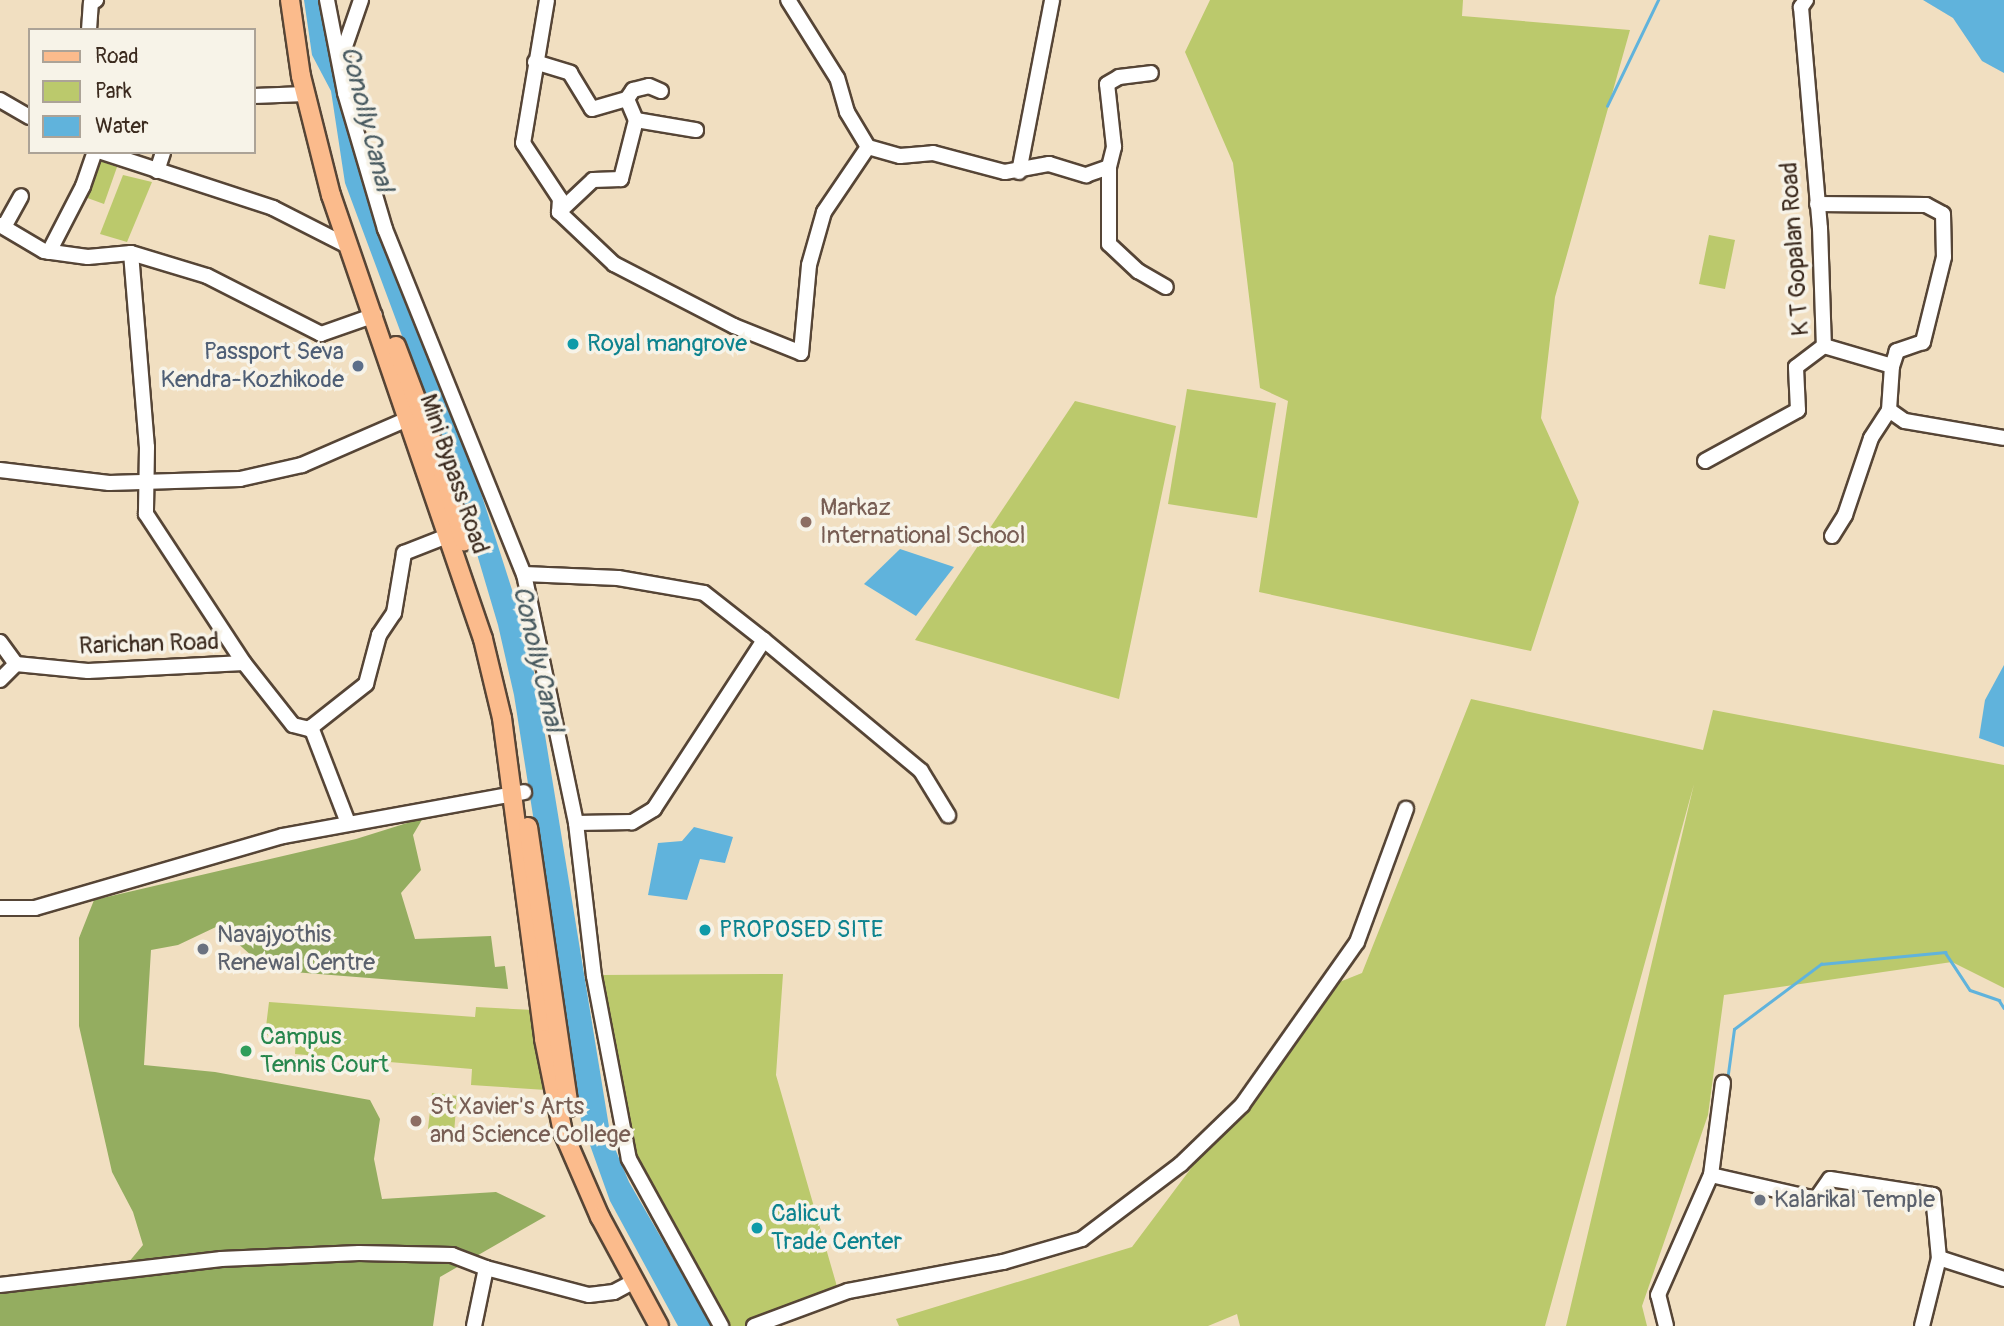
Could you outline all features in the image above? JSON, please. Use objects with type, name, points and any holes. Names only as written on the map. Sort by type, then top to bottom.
[{"type":"main road","name":"Mini Bypass Road","points":[[290,0],[305,94],[350,247],[450,535],[486,652],[502,718],[518,793],[544,1039],[563,1132],[634,1282],[659,1326]]},
{"type":"main road","name":"Mini Bypass Road","points":[[296,0],[336,172],[440,461],[495,649],[571,1120],[604,1203],[668,1326]]},
{"type":"street","points":[[89,28],[91,4],[96,0]]},
{"type":"street","points":[[327,0],[339,63],[385,229],[524,574],[576,823],[594,976],[629,1159],[721,1326]]},
{"type":"street","points":[[339,63],[361,0]]},
{"type":"street","points":[[547,0],[523,143],[560,199],[559,212]]},
{"type":"street","points":[[788,0],[837,78],[847,112],[868,147],[900,156],[933,153],[1019,172],[1049,164],[1086,175],[1109,167]]},
{"type":"street","points":[[1019,172],[1052,0]]},
{"type":"street","name":"K T Gopalan Road","points":[[1806,0],[1801,8],[1817,204],[1824,346],[1892,366]]},
{"type":"street","points":[[535,62],[570,73],[592,109],[627,99],[633,90],[649,86],[662,91]]},
{"type":"street","points":[[1150,72],[1119,77],[1107,83],[1114,147],[1109,167],[1109,244],[1138,271],[1166,287]]},
{"type":"street","points":[[256,96],[305,94]]},
{"type":"street","points":[[559,212],[593,180],[621,179],[636,120],[627,99]]},
{"type":"street","points":[[0,100],[28,116]]},
{"type":"street","points":[[636,120],[696,130]]},
{"type":"street","points":[[559,212],[614,264],[734,326],[801,353],[809,265],[824,212],[868,147]]},
{"type":"street","points":[[49,251],[83,186],[93,154]]},
{"type":"street","points":[[112,154],[273,208],[350,247]]},
{"type":"street","points":[[157,171],[162,154]]},
{"type":"street","points":[[21,196],[2,226],[49,251],[88,257],[131,253],[233,286],[321,334],[375,315]]},
{"type":"street","points":[[1817,204],[1926,205],[1943,214],[1944,257],[1923,342],[1897,351],[1892,366],[1889,410],[1871,438],[1845,515],[1832,536]]},
{"type":"street","points":[[131,253],[147,483],[146,514],[244,663]]},
{"type":"street","points":[[1705,461],[1798,410],[1796,367],[1824,346]]},
{"type":"street","points":[[1889,410],[1905,421],[2004,438]]},
{"type":"street","points":[[0,470],[147,483],[240,479],[302,465],[408,419]]},
{"type":"street","points":[[348,823],[312,727],[366,684],[379,635],[394,613],[404,552],[450,535]]},
{"type":"street","points":[[524,574],[618,578],[704,593],[921,771],[948,815]]},
{"type":"street","points":[[576,823],[632,822],[654,809],[764,640]]},
{"type":"street","points":[[0,642],[16,664],[0,680]]},
{"type":"street","name":"Rarichan Road","points":[[16,664],[88,671],[244,663],[293,725],[312,727]]},
{"type":"street","points":[[0,908],[35,908],[198,857],[348,823],[518,793]]},
{"type":"street","points":[[754,1326],[848,1291],[1003,1262],[1082,1239],[1181,1164],[1242,1105],[1357,942],[1406,809]]},
{"type":"street","points":[[1666,1326],[1658,1295],[1711,1175],[1723,1083]]},
{"type":"street","points":[[1711,1175],[1816,1199],[1830,1179],[1933,1195],[1939,1258],[1922,1326]]},
{"type":"street","points":[[0,1285],[221,1259],[359,1253],[452,1255],[486,1268],[589,1295],[614,1292],[634,1282]]},
{"type":"street","points":[[1939,1258],[2004,1279]]},
{"type":"street","points":[[474,1326],[486,1268]]},
{"type":"green space","points":[[1210,0],[1463,0],[1462,16],[1630,30],[1555,297],[1541,418],[1579,502],[1531,651],[1259,592],[1288,401],[1260,388],[1233,163],[1185,52]]},
{"type":"green space","points":[[95,159],[117,167],[104,204],[82,196]]},
{"type":"green space","points":[[123,175],[152,182],[127,242],[100,234]]},
{"type":"green space","points":[[1709,235],[1735,240],[1725,289],[1699,284]]},
{"type":"green space","points":[[1187,389],[1276,403],[1257,518],[1168,504]]},
{"type":"green space","points":[[1075,401],[1176,426],[1119,699],[915,640]]},
{"type":"green space","points":[[1471,699],[1703,750],[1713,710],[2004,765],[2004,988],[1952,962],[1724,995],[1708,1115],[1642,1306],[1647,1326],[1566,1326],[1694,784],[1545,1326],[1240,1326],[1237,1314],[1208,1326],[899,1326],[896,1319],[1132,1247],[1327,987],[1362,973]]},
{"type":"green space","points":[[423,818],[413,835],[421,870],[401,893],[415,939],[491,936],[495,967],[505,966],[508,989],[268,970],[218,926],[178,945],[151,950],[144,1065],[215,1072],[370,1100],[380,1119],[374,1159],[382,1199],[496,1192],[546,1216],[440,1277],[433,1326],[0,1326],[0,1285],[123,1269],[143,1245],[133,1212],[112,1172],[79,1026],[79,938],[94,900],[356,839]]},
{"type":"green space","points":[[783,974],[776,1075],[838,1290],[745,1326],[728,1326],[635,1156],[600,975]]},
{"type":"green space","points":[[269,1002],[475,1017],[476,1007],[534,1010],[546,1090],[471,1085],[472,1069],[295,1054],[296,1037],[265,1035]]},
{"type":"green space","points":[[432,1093],[457,1096],[454,1133],[428,1129]]},
{"type":"water","points":[[304,0],[324,0],[384,243],[474,471],[514,596],[536,680],[611,1139],[629,1182],[712,1326],[678,1326],[610,1201],[581,1120],[514,695],[498,625],[452,470],[345,183],[331,91],[312,55]]},
{"type":"water","points":[[1923,0],[2004,0],[2004,73],[1982,61],[1953,18]]},
{"type":"water","points":[[900,549],[954,567],[916,616],[864,584]]},
{"type":"water","points":[[2004,665],[2004,747],[1979,738],[1985,700]]},
{"type":"water","points":[[694,827],[733,837],[725,863],[700,859],[687,900],[648,895],[658,843],[682,841]]},
{"type":"waterway","points":[[1607,106],[1658,0]]},
{"type":"waterway","points":[[1727,1081],[1734,1029],[1821,964],[1945,952],[1970,990],[1999,1000],[2004,1008]]},
{"type":"place","name":"Royal mangrove","points":[[573,344]]},
{"type":"place","name":"Passport Seva Kendra-Kozhikode","points":[[358,366]]},
{"type":"place","name":"Markaz International School","points":[[806,522]]},
{"type":"place","name":"PROPOSED SITE","points":[[705,930]]},
{"type":"place","name":"Navajyothis Renewal Centre","points":[[203,949]]},
{"type":"place","name":"Campus Tennis Court","points":[[246,1051]]},
{"type":"place","name":"St Xavier's Arts and Science College","points":[[416,1121]]},
{"type":"place","name":"Kalarikal Temple","points":[[1760,1200]]},
{"type":"place","name":"Calicut Trade Center","points":[[757,1228]]},
{"type":"water label","name":"Conolly Canal","points":[[366,119]]},
{"type":"water label","name":"Conolly Canal","points":[[537,659]]}]
